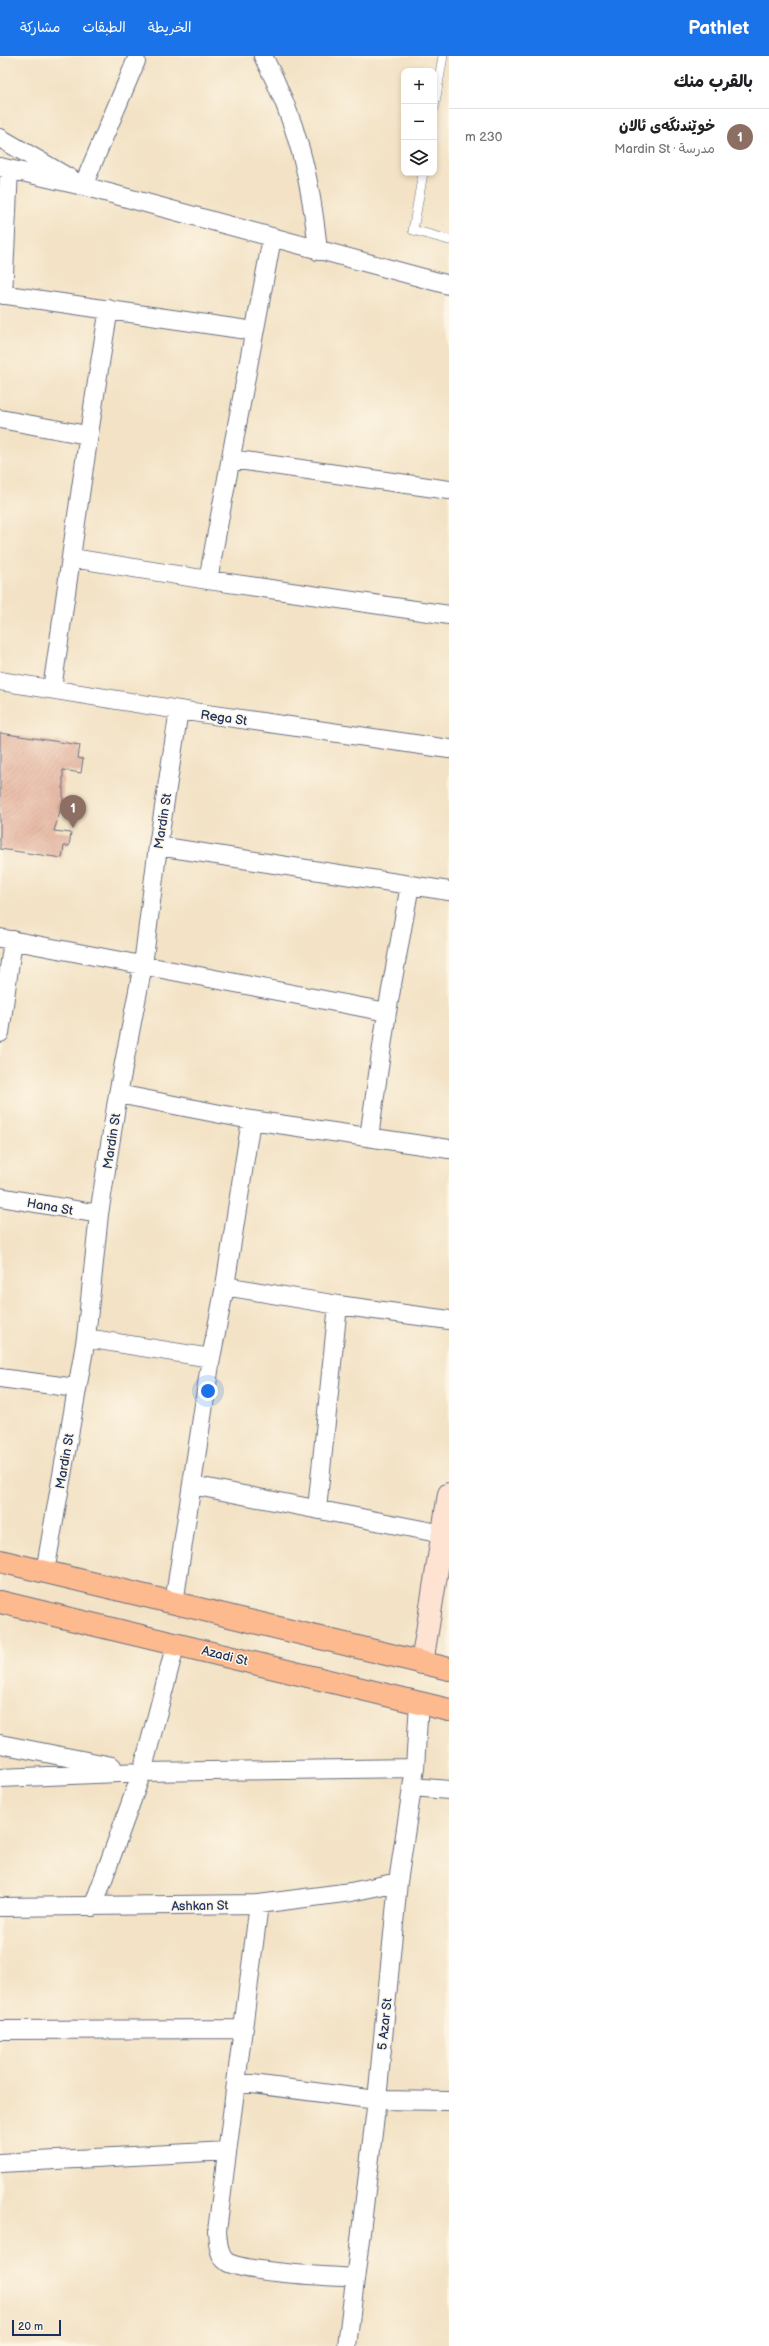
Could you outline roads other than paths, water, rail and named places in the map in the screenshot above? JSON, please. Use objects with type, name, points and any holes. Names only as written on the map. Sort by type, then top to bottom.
[{"type":"highway","points":[[0,1561],[449,1669]]},
{"type":"highway","name":"Azadi St","points":[[0,1602],[176,1643],[449,1710]]},
{"type":"main road","points":[[422,1663],[449,1494]]},
{"type":"street","points":[[263,56],[284,98],[302,148],[314,205],[318,251]]},
{"type":"street","points":[[83,186],[136,62]]},
{"type":"street","points":[[0,138],[83,186]]},
{"type":"street","points":[[254,331],[2,294],[5,168],[83,186],[318,251],[449,285]]},
{"type":"street","points":[[208,580],[272,238]]},
{"type":"street","points":[[52,689],[72,558],[87,435],[109,309]]},
{"type":"street","points":[[0,420],[87,435]]},
{"type":"street","points":[[231,459],[449,490]]},
{"type":"street","points":[[72,558],[208,580],[449,615]]},
{"type":"street","name":"Rega St","points":[[0,681],[180,710],[449,749]]},
{"type":"street","name":"Mardin St","points":[[45,1572],[76,1388],[86,1338],[99,1214],[118,1094],[143,966],[158,846],[180,710]]},
{"type":"street","points":[[158,846],[449,891]]},
{"type":"street","points":[[369,1138],[387,1012],[410,885]]},
{"type":"street","points":[[0,1033],[6,939],[387,1012]]},
{"type":"street","points":[[118,1094],[251,1120],[449,1149]]},
{"type":"street","points":[[174,1603],[211,1358],[225,1286],[251,1120]]},
{"type":"street","name":"Hana St","points":[[0,1197],[99,1214]]},
{"type":"street","points":[[225,1286],[338,1305],[449,1320]]},
{"type":"street","points":[[317,1509],[338,1305]]},
{"type":"street","points":[[86,1338],[211,1358]]},
{"type":"street","points":[[0,1378],[76,1388]]},
{"type":"street","points":[[192,1485],[443,1534]]},
{"type":"street","points":[[94,1907],[142,1772],[176,1643]]},
{"type":"street","name":"5 Azar St","points":[[347,2346],[377,2100],[398,1882],[415,1768],[418,1702]]},
{"type":"street","points":[[0,1744],[142,1772]]},
{"type":"street","points":[[0,1778],[142,1772],[415,1768]]},
{"type":"street","points":[[412,1787],[449,1790]]},
{"type":"street","name":"Ashkan St","points":[[0,1907],[259,1904],[351,1892],[398,1882]]},
{"type":"street","points":[[259,1904],[217,2231],[219,2249],[226,2261],[244,2268],[355,2278]]},
{"type":"street","points":[[0,2030],[244,2029]]},
{"type":"street","points":[[237,2082],[377,2100],[449,2101]]},
{"type":"street","points":[[0,2163],[227,2152]]},
{"type":"lane","points":[[435,104],[444,56],[449,57]]},
{"type":"lane","points":[[421,176],[412,230],[449,240]]},
{"type":"place","name":"خوێندنگەی ئالان","points":[[73,828]]}]
